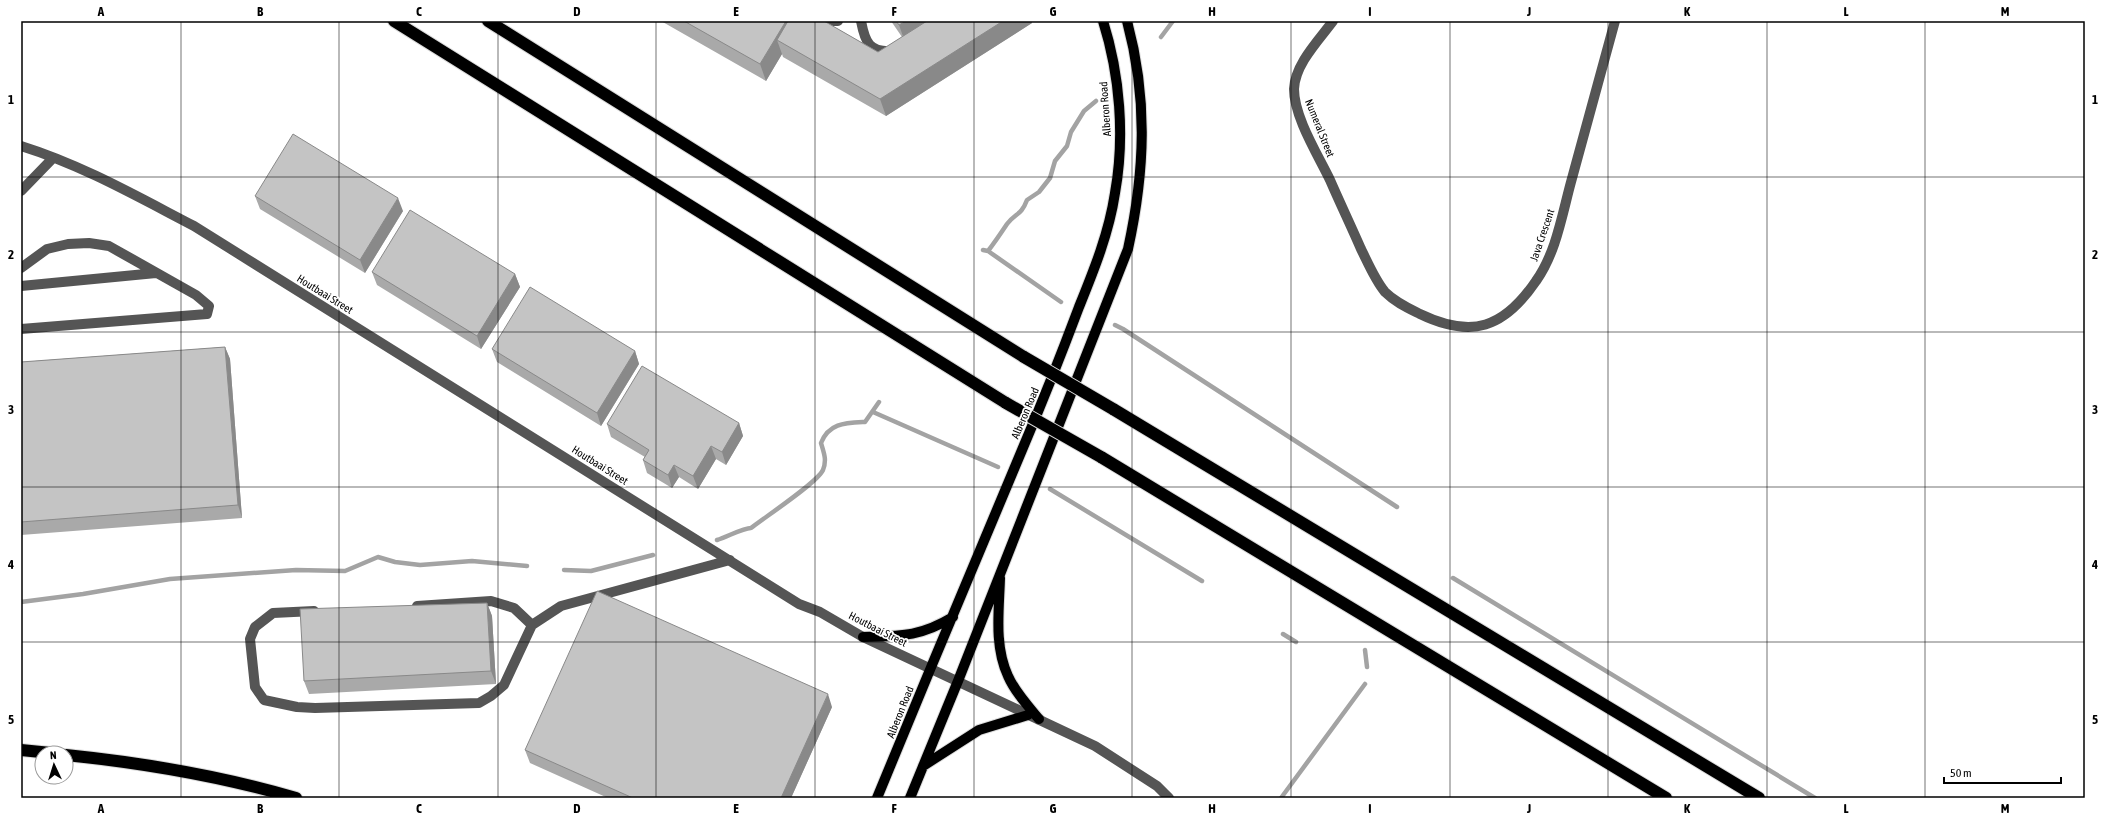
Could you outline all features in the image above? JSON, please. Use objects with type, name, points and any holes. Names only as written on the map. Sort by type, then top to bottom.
[{"type":"highway","points":[[394,21],[1006,403],[1101,456],[1666,798]]},
{"type":"highway","points":[[488,21],[1024,357],[1113,409],[1759,798]]},
{"type":"highway","points":[[21,750],[34,751]]},
{"type":"highway","points":[[74,756],[128,762],[207,776],[296,798]]},
{"type":"main road","name":"Alberon Road","points":[[877,798],[1045,395],[1103,246],[1109,226],[1116,192],[1119,123],[1118,98],[1108,36],[1103,21]]},
{"type":"main road","points":[[910,798],[1093,340],[1129,242],[1136,211],[1141,175],[1143,133],[1142,99],[1134,47],[1127,21]]},
{"type":"main road","points":[[1000,570],[999,646],[1002,663],[1008,678],[1039,719]]},
{"type":"main road","points":[[863,637],[906,636],[924,632],[953,617]]},
{"type":"main road","points":[[922,766],[979,730],[1028,715]]},
{"type":"street","points":[[831,21],[838,21]]},
{"type":"street","points":[[861,21],[864,38],[869,46],[885,52],[903,51]]},
{"type":"street","name":"Numeral Street","points":[[1330,182],[1297,107],[1294,88],[1297,77],[1305,60],[1333,21]]},
{"type":"street","name":"Java Crescent","points":[[1330,182],[1372,270],[1385,292],[1392,298],[1437,322],[1454,327],[1475,327],[1492,322],[1515,306],[1526,295],[1547,263],[1562,216],[1615,21]]},
{"type":"street","name":"Houtbaai Street","points":[[21,146],[115,185],[194,226],[799,604],[820,612],[863,637],[1095,746],[1157,786],[1169,798]]},
{"type":"street","points":[[21,191],[53,158]]},
{"type":"street","points":[[21,268],[47,249],[68,244],[90,243],[109,246],[196,295],[209,306],[207,314],[21,329]]},
{"type":"street","points":[[21,286],[156,273]]},
{"type":"street","points":[[324,611],[273,613],[256,627],[250,640],[255,687],[264,700],[297,707],[315,708],[479,703],[491,696],[504,685],[532,625],[561,606],[730,560]]},
{"type":"street","points":[[404,606],[491,601],[514,608],[532,625]]},
{"type":"building","points":[[684,21],[786,21],[760,64]]},
{"type":"building","points":[[788,21],[824,21],[878,52],[927,21],[1003,21],[880,99],[777,40]]},
{"type":"building","points":[[896,21],[906,21],[899,25]]},
{"type":"building","points":[[293,134],[398,198],[360,260],[255,196]]},
{"type":"building","points":[[410,210],[515,274],[477,336],[372,272]]},
{"type":"building","points":[[530,287],[635,351],[597,413],[492,349]]},
{"type":"building","points":[[225,347],[238,505],[21,522],[21,362]]},
{"type":"building","points":[[642,366],[739,423],[722,452],[711,446],[693,476],[674,465],[668,475],[643,460],[649,450],[607,424]]},
{"type":"building","points":[[597,591],[828,694],[781,798],[633,798],[525,750]]},
{"type":"building","points":[[487,603],[491,671],[304,681],[300,609]]},
{"type":"waterway","points":[[1161,37],[1173,21]]},
{"type":"waterway","points":[[988,251],[1010,220],[1020,212],[1027,200],[1039,192],[1050,178],[1055,161],[1067,146],[1071,132],[1084,111],[1096,101]]},
{"type":"waterway","points":[[983,250],[988,251],[1061,302]]},
{"type":"waterway","points":[[1115,325],[1397,507]]},
{"type":"waterway","points":[[717,540],[744,529],[751,528],[811,483],[823,470],[825,460],[821,443],[828,431],[838,425],[865,422],[879,402]]},
{"type":"waterway","points":[[873,412],[998,467]]},
{"type":"waterway","points":[[1050,489],[1202,581]]},
{"type":"waterway","points":[[564,570],[591,571],[653,555]]},
{"type":"waterway","points":[[21,602],[83,594],[170,579],[296,570],[345,571],[378,557],[395,562],[420,565],[472,561],[527,566]]},
{"type":"waterway","points":[[1453,578],[1815,798]]},
{"type":"waterway","points":[[1283,634],[1296,642]]},
{"type":"waterway","points":[[1365,650],[1367,667]]},
{"type":"waterway","points":[[1281,798],[1365,684]]}]
